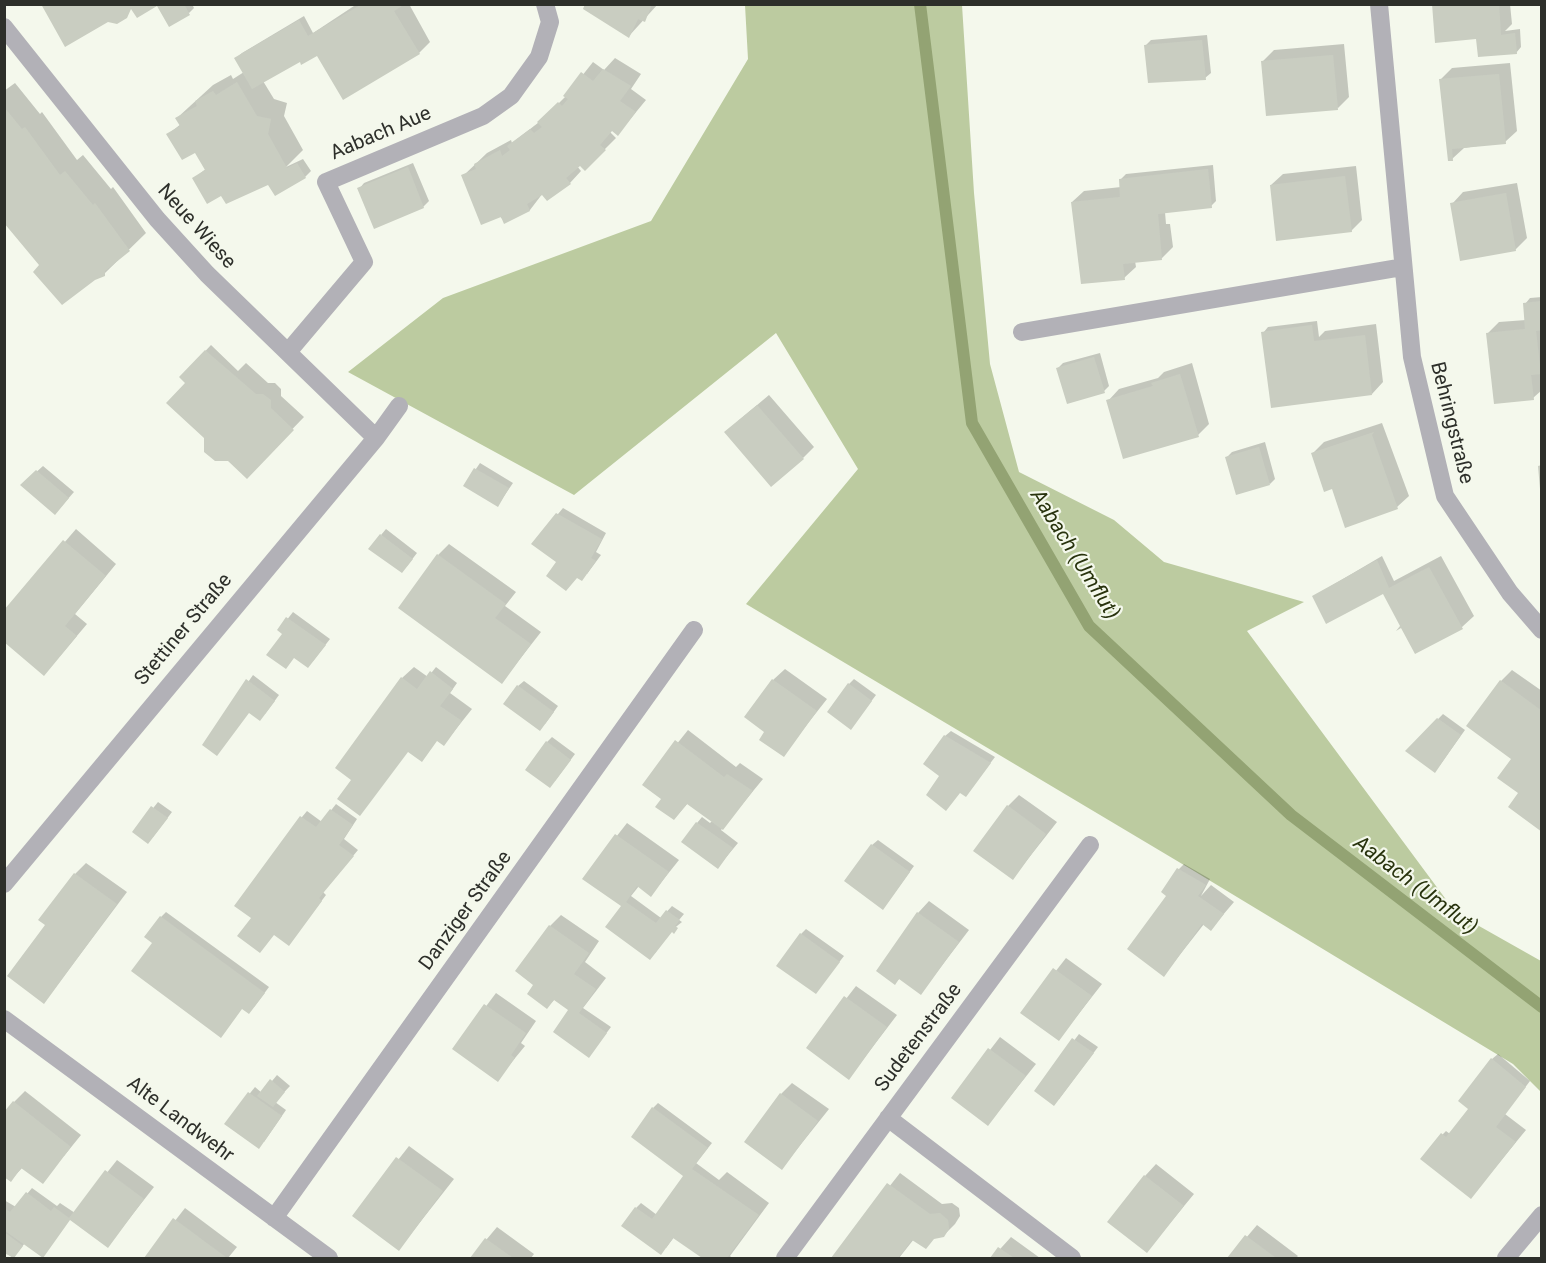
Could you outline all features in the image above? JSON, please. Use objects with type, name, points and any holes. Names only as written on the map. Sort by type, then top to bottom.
[{"type":"street","name":"Aabach Aue","points":[[288,352],[364,262],[326,182],[483,116],[511,96],[539,57],[550,22],[545,4]]},
{"type":"street","name":"Behringstraße","points":[[1379,4],[1412,357],[1445,496],[1510,593],[1542,630]]},
{"type":"street","name":"Neue Wiese","points":[[4,27],[157,219],[207,274],[376,438]]},
{"type":"street","points":[[1022,332],[1403,267]]},
{"type":"street","name":"Stettiner Straße","points":[[4,884],[376,438],[399,406]]},
{"type":"street","name":"Danziger Straße","points":[[274,1218],[694,630]]},
{"type":"street","name":"Sudetenstraße","points":[[785,1258],[1090,845]]},
{"type":"street","name":"Alte Landwehr","points":[[7,1026],[329,1258]]},
{"type":"street","points":[[888,1118],[1072,1258]]},
{"type":"street","points":[[1506,1258],[1542,1215]]},
{"type":"green space","points":[[745,5],[962,5],[974,193],[990,364],[1019,472],[1114,520],[1164,562],[1304,602],[1247,631],[1456,913],[1541,961],[1541,1092],[1513,1064],[746,604],[858,469],[776,333],[574,495],[348,372],[443,298],[651,221],[748,59]]},
{"type":"building","points":[[41,4],[184,4],[190,15],[169,27],[157,6],[137,18],[131,9],[127,18],[117,24],[108,22],[65,47]]},
{"type":"building","points":[[362,4],[405,4],[394,11],[420,54],[343,100],[317,56],[301,65],[300,62],[252,89],[234,58],[299,20],[308,36]]},
{"type":"building","points":[[585,4],[652,4],[645,22],[638,19],[629,38],[583,9]]},
{"type":"building","points":[[1432,4],[1499,4],[1501,35],[1515,33],[1517,54],[1478,57],[1476,39],[1435,43]]},
{"type":"building","points":[[1202,40],[1206,80],[1148,83],[1144,45]]},
{"type":"building","points":[[1333,55],[1338,110],[1266,116],[1261,61]]},
{"type":"building","points":[[603,69],[631,86],[620,101],[636,112],[618,136],[612,131],[600,145],[606,150],[585,171],[580,166],[566,178],[571,184],[547,201],[542,195],[527,204],[530,211],[504,224],[501,217],[481,225],[461,175],[476,169],[474,164],[500,150],[502,156],[510,150],[507,146],[530,129],[534,133],[542,127],[537,122],[558,102],[562,106],[568,99],[563,96],[581,72],[593,81]]},
{"type":"building","points":[[1499,74],[1506,144],[1452,149],[1453,161],[1448,161],[1439,79]]},
{"type":"building","points":[[237,82],[257,116],[271,119],[268,134],[287,168],[297,163],[306,178],[275,196],[268,185],[226,204],[221,196],[207,204],[192,178],[205,170],[195,153],[182,160],[166,134],[180,126],[175,118],[197,106],[195,101],[213,91],[216,95]]},
{"type":"building","points":[[4,107],[22,129],[25,127],[60,175],[65,171],[93,205],[95,203],[130,251],[105,271],[105,276],[95,280],[62,305],[33,272],[39,265],[4,223]]},
{"type":"building","points":[[408,167],[424,208],[374,229],[357,188]]},
{"type":"building","points":[[1208,169],[1212,208],[1158,214],[1162,260],[1123,264],[1125,280],[1081,284],[1071,202],[1120,197],[1119,179]]},
{"type":"building","points":[[1345,176],[1352,232],[1276,241],[1270,185]]},
{"type":"building","points":[[1506,193],[1516,251],[1460,261],[1450,203]]},
{"type":"building","points":[[1542,301],[1542,330],[1536,331],[1541,374],[1531,375],[1534,400],[1494,404],[1486,333],[1525,329],[1523,303]]},
{"type":"building","points":[[1312,325],[1314,341],[1365,335],[1372,395],[1271,408],[1261,332]]},
{"type":"building","points":[[205,350],[256,394],[263,394],[271,400],[271,408],[294,430],[247,479],[228,461],[215,461],[204,452],[204,438],[166,403],[185,383],[179,377]]},
{"type":"building","points":[[1094,357],[1105,393],[1067,404],[1056,368]]},
{"type":"building","points":[[1180,374],[1199,437],[1123,459],[1106,400],[1153,386],[1151,383]]},
{"type":"building","points":[[757,405],[804,459],[771,487],[724,432]]},
{"type":"building","points":[[1374,432],[1372,435],[1398,509],[1345,528],[1332,489],[1324,492],[1311,453]]},
{"type":"building","points":[[1259,447],[1270,485],[1236,495],[1225,457]]},
{"type":"building","points":[[1542,465],[1542,489],[1540,489],[1538,466]]},
{"type":"building","points":[[474,468],[509,488],[498,507],[463,486]]},
{"type":"building","points":[[36,470],[69,498],[55,515],[20,485]]},
{"type":"building","points":[[556,513],[602,539],[591,558],[596,561],[582,581],[577,578],[566,591],[546,576],[556,562],[531,544]]},
{"type":"building","points":[[380,534],[413,559],[402,573],[368,549]]},
{"type":"building","points":[[63,540],[106,576],[65,626],[77,636],[44,676],[4,642],[4,610]]},
{"type":"building","points":[[437,554],[506,604],[495,618],[531,644],[502,684],[398,608]]},
{"type":"building","points":[[1377,560],[1389,588],[1429,567],[1463,629],[1415,654],[1401,628],[1396,631],[1400,626],[1383,594],[1326,624],[1312,596]]},
{"type":"building","points":[[286,617],[326,645],[308,668],[294,658],[286,669],[266,655],[282,634],[277,630]]},
{"type":"building","points":[[430,671],[453,689],[440,706],[462,721],[444,746],[437,741],[422,762],[408,752],[360,816],[337,799],[351,780],[335,768],[401,677],[417,689]]},
{"type":"building","points":[[246,679],[275,701],[260,721],[249,713],[217,756],[202,745]]},
{"type":"building","points":[[772,679],[817,711],[784,757],[759,740],[764,732],[744,717]]},
{"type":"building","points":[[1500,680],[1542,711],[1542,832],[1508,807],[1518,793],[1497,778],[1511,759],[1466,726]]},
{"type":"building","points":[[848,683],[872,701],[851,730],[827,712]]},
{"type":"building","points":[[517,685],[554,712],[540,731],[503,704]]},
{"type":"building","points":[[1437,718],[1461,735],[1435,773],[1405,751]]},
{"type":"building","points":[[944,735],[991,763],[966,797],[960,793],[946,811],[926,795],[939,776],[923,764]]},
{"type":"building","points":[[675,740],[724,777],[727,774],[753,791],[723,830],[687,804],[674,820],[655,807],[661,799],[642,785]]},
{"type":"building","points":[[546,741],[571,760],[550,788],[525,770]]},
{"type":"building","points":[[1007,805],[1046,834],[1013,880],[973,851]]},
{"type":"building","points":[[151,806],[168,818],[148,844],[132,832]]},
{"type":"building","points":[[330,809],[353,825],[339,845],[354,856],[319,898],[322,901],[289,946],[274,935],[260,953],[237,936],[251,918],[234,906],[300,816],[316,827]]},
{"type":"building","points":[[696,822],[733,848],[718,869],[681,842]]},
{"type":"building","points":[[615,834],[669,872],[651,897],[637,886],[626,902],[656,923],[666,910],[680,920],[675,926],[678,928],[674,934],[672,932],[650,960],[605,927],[621,906],[582,879]]},
{"type":"building","points":[[871,844],[910,872],[883,910],[844,881]]},
{"type":"building","points":[[1177,868],[1206,885],[1198,896],[1224,914],[1211,931],[1202,924],[1164,977],[1127,949],[1166,896],[1161,892]]},
{"type":"building","points":[[74,873],[117,904],[44,1004],[7,976],[45,925],[38,920]]},
{"type":"building","points":[[917,912],[959,942],[921,995],[899,979],[895,985],[876,971]]},
{"type":"building","points":[[160,916],[265,993],[249,1014],[242,1009],[221,1038],[131,971],[152,943],[144,937]]},
{"type":"building","points":[[549,925],[589,953],[574,974],[596,989],[579,1013],[607,1033],[589,1058],[553,1032],[568,1010],[554,1000],[547,1009],[527,994],[533,985],[515,971]]},
{"type":"building","points":[[800,933],[840,962],[816,994],[776,966]]},
{"type":"building","points":[[1053,968],[1092,996],[1059,1041],[1020,1013]]},
{"type":"building","points":[[844,996],[887,1027],[849,1080],[806,1048]]},
{"type":"building","points":[[484,1004],[526,1033],[511,1055],[515,1058],[498,1082],[452,1049]]},
{"type":"building","points":[[1072,1038],[1094,1053],[1054,1106],[1034,1091]]},
{"type":"building","points":[[988,1048],[1026,1076],[988,1126],[951,1098]]},
{"type":"building","points":[[1491,1058],[1526,1087],[1496,1127],[1516,1142],[1471,1199],[1420,1159],[1441,1133],[1446,1137],[1468,1109],[1458,1101]]},
{"type":"building","points":[[270,1079],[285,1092],[273,1107],[257,1096]]},
{"type":"building","points":[[248,1092],[282,1116],[259,1149],[224,1124]]},
{"type":"building","points":[[780,1093],[818,1121],[782,1170],[744,1142]]},
{"type":"building","points":[[13,1101],[71,1147],[43,1184],[21,1168],[11,1182],[4,1177],[4,1112]]},
{"type":"building","points":[[652,1107],[708,1148],[692,1169],[759,1215],[727,1258],[702,1258],[673,1238],[661,1255],[621,1226],[635,1207],[652,1219],[683,1176],[631,1137]]},
{"type":"building","points":[[396,1157],[443,1191],[399,1251],[352,1216]]},
{"type":"building","points":[[105,1170],[144,1199],[108,1248],[70,1220],[43,1258],[4,1230],[4,1208],[10,1212],[26,1192],[51,1211],[54,1207],[69,1218]]},
{"type":"building","points":[[1144,1175],[1184,1206],[1147,1253],[1107,1222]]},
{"type":"building","points":[[887,1183],[930,1214],[940,1213],[948,1220],[949,1229],[944,1237],[934,1239],[926,1249],[912,1240],[898,1258],[831,1258]]},
{"type":"building","points":[[173,1218],[227,1258],[144,1258]]},
{"type":"building","points":[[4,1232],[23,1246],[14,1258],[4,1253]]},
{"type":"building","points":[[1245,1235],[1276,1258],[1227,1258]]},
{"type":"building","points":[[485,1238],[513,1258],[470,1258]]},
{"type":"building","points":[[998,1247],[1014,1258],[990,1258]]},
{"type":"waterway","name":"Aabach (Umflut)","points":[[920,4],[972,423],[1089,626],[1291,815],[1542,1007]]}]
